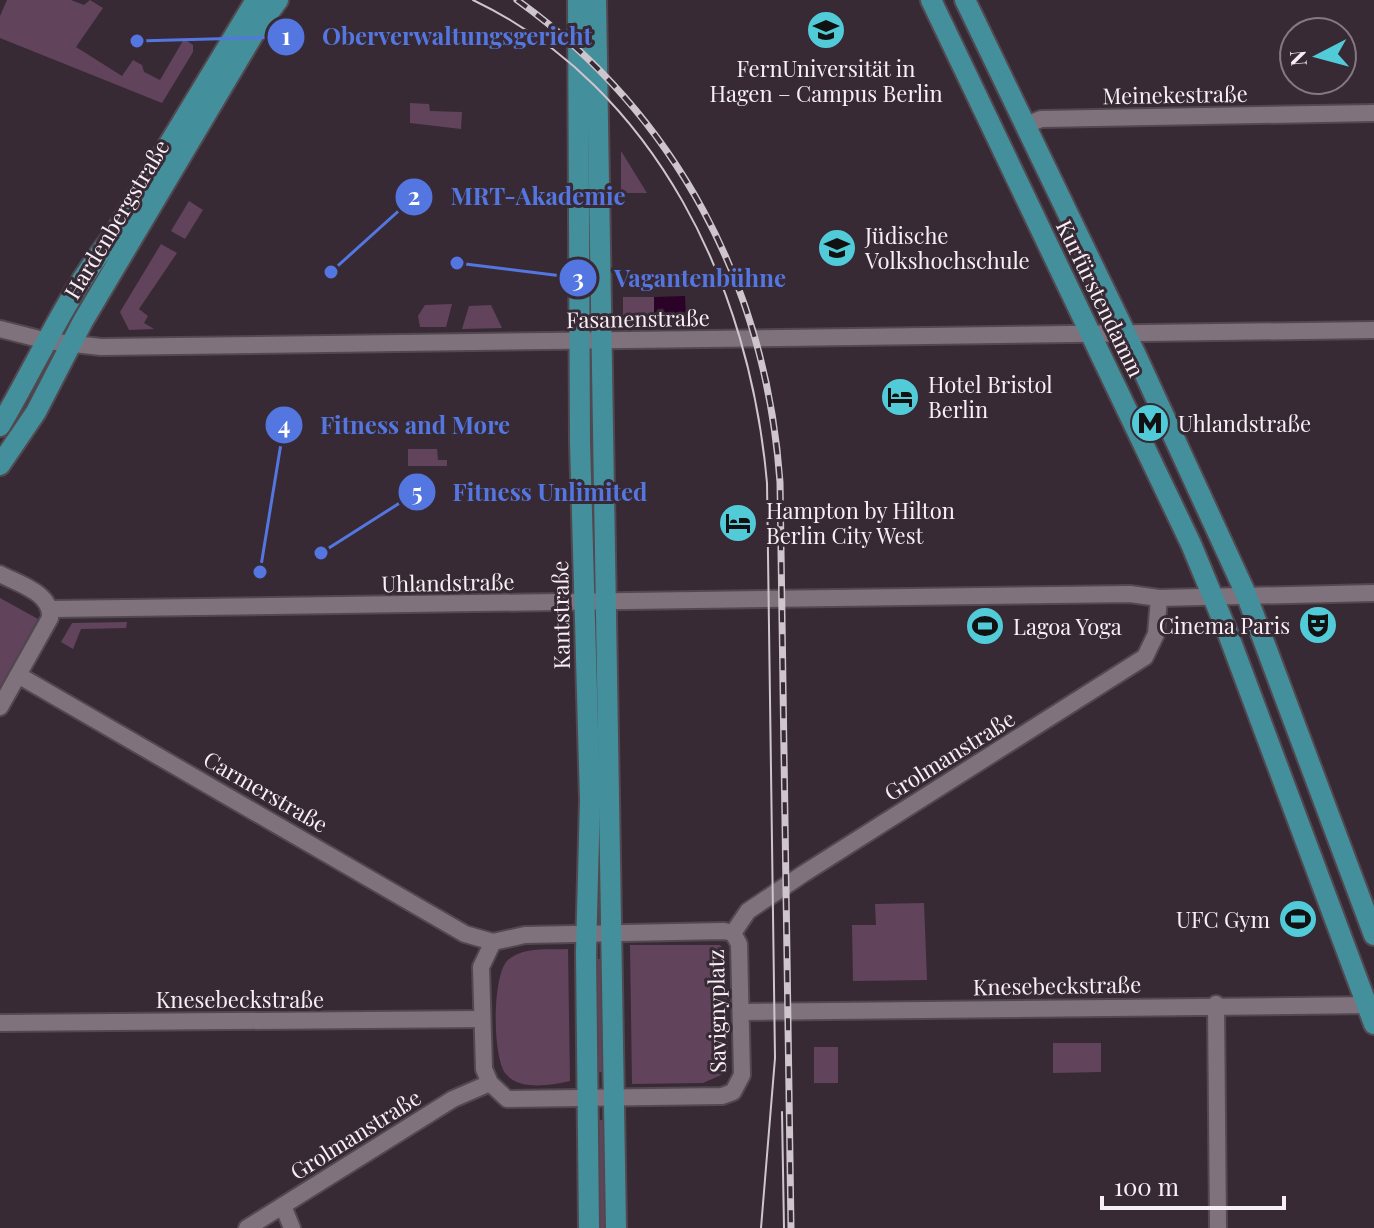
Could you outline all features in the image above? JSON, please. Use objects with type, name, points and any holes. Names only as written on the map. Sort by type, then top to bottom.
[{"type":"main road","name":"Hardenbergstraße","points":[[0,426],[90,266],[114,235],[256,0]]},
{"type":"main road","name":"Hardenbergstraße","points":[[0,465],[36,412],[196,130],[278,0]]},
{"type":"main road","name":"Kantstraße","points":[[578,0],[580,342],[590,800],[586,934],[589,1228]]},
{"type":"main road","name":"Kantstraße","points":[[596,0],[616,1228]]},
{"type":"main road","name":"Kurfürstendamm","points":[[931,0],[1213,597],[1372,1011]]},
{"type":"main road","name":"Kurfürstendamm","points":[[965,0],[1126,334],[1246,594],[1374,935]]},
{"type":"street","name":"Meinekestraße","points":[[1026,125],[1041,119],[1374,113]]},
{"type":"street","name":"Fasanenstraße","points":[[0,329],[72,345],[580,342],[1374,330]]},
{"type":"street","points":[[0,574],[44,598],[51,609],[50,618],[0,707]]},
{"type":"street","name":"Uhlandstraße","points":[[51,609],[1374,593]]},
{"type":"street","name":"Grolmanstraße","points":[[733,933],[748,911],[803,874],[1145,657],[1156,634],[1159,598]]},
{"type":"street","name":"Carmerstraße","points":[[18,675],[465,934],[493,942]]},
{"type":"street","name":"Savignyplatz","points":[[490,1083],[507,1099],[614,1098],[733,1092],[742,1075],[739,944],[733,933],[525,935],[493,942]]},
{"type":"street","points":[[490,1083],[484,1069],[481,967],[493,942]]},
{"type":"street","points":[[1216,1004],[1218,1228]]},
{"type":"street","name":"Knesebeckstraße","points":[[742,1012],[1216,1004],[1372,1011]]},
{"type":"street","name":"Knesebeckstraße","points":[[0,1023],[481,1019]]},
{"type":"street","name":"Grolmanstraße","points":[[247,1228],[453,1099],[490,1083]]},
{"type":"street","points":[[283,1206],[292,1228]]},
{"type":"shaded area","points":[[7,0],[71,0],[84,5],[90,0],[103,8],[76,47],[122,76],[133,60],[142,65],[144,72],[160,80],[184,39],[193,45],[193,52],[162,103],[0,38],[0,16]]},
{"type":"shaded area","points":[[410,103],[429,104],[430,111],[462,112],[461,129],[410,123]]},
{"type":"shaded area","points":[[621,151],[647,193],[621,193]]},
{"type":"shaded area","points":[[189,201],[203,210],[185,239],[171,231]]},
{"type":"shaded area","points":[[161,244],[177,253],[139,309],[148,316],[144,323],[154,329],[129,330],[120,312]]},
{"type":"shaded area","points":[[685,296],[686,315],[654,316],[654,297]]},
{"type":"shaded area","points":[[623,297],[654,297],[654,316],[623,317]]},
{"type":"shaded area","points":[[452,304],[446,327],[420,327],[418,316],[425,305]]},
{"type":"shaded area","points":[[491,305],[502,328],[462,329],[469,306]]},
{"type":"shaded area","points":[[589,387],[595,387],[598,551],[591,551]]},
{"type":"shaded area","points":[[408,449],[437,449],[438,460],[447,460],[447,466],[408,466]]},
{"type":"shaded area","points":[[0,598],[38,619],[0,687]]},
{"type":"shaded area","points":[[127,622],[126,628],[81,629],[73,649],[61,642],[72,623]]},
{"type":"shaded area","points":[[924,903],[927,980],[853,981],[852,925],[876,925],[875,904]]},
{"type":"shaded area","points":[[630,945],[720,945],[726,952],[728,1059],[721,1075],[703,1083],[632,1084]]},
{"type":"shaded area","points":[[568,949],[570,1081],[536,1085],[519,1083],[506,1074],[498,1051],[497,998],[503,968],[508,960],[521,953]]},
{"type":"shaded area","points":[[596,959],[603,959],[605,1072],[598,1072]]},
{"type":"shaded area","points":[[1053,1043],[1101,1043],[1101,1072],[1053,1073]]},
{"type":"shaded area","points":[[814,1047],[838,1047],[838,1083],[814,1083]]},
{"type":"shaded area","points":[[598,1120],[605,1120],[606,1228],[600,1228]]},
{"type":"tram line","points":[[473,0],[538,38],[594,85],[642,140],[683,201],[715,268],[740,338],[757,410],[767,483],[775,1058],[761,1228]]},
{"type":"tram line","points":[[782,1112],[784,1228]]},
{"type":"railway","points":[[517,0],[574,46],[624,96],[667,151],[703,211],[733,274],[756,340],[771,410],[780,482],[791,1228]]},
{"type":"place","name":"FernUniversität in Hagen – Campus Berlin","points":[[826,30]]},
{"type":"place","name":"Oberverwaltungsgericht","points":[[137,41]]},
{"type":"place","name":"Jüdische Volkshochschule","points":[[837,248]]},
{"type":"place","name":"Vagantenbühne","points":[[457,263]]},
{"type":"place","name":"MRT-Akademie","points":[[331,272]]},
{"type":"place","name":"Hotel Bristol Berlin","points":[[900,397]]},
{"type":"place","name":"Uhlandstraße","points":[[1150,423]]},
{"type":"place","name":"Hampton by Hilton Berlin City West","points":[[738,523]]},
{"type":"place","name":"Fitness Unlimited","points":[[321,553]]},
{"type":"place","name":"Fitness and More","points":[[260,572]]},
{"type":"place","name":"Cinema Paris","points":[[1318,625]]},
{"type":"place","name":"Lagoa Yoga","points":[[985,626]]},
{"type":"place","name":"UFC Gym","points":[[1298,919]]}]
